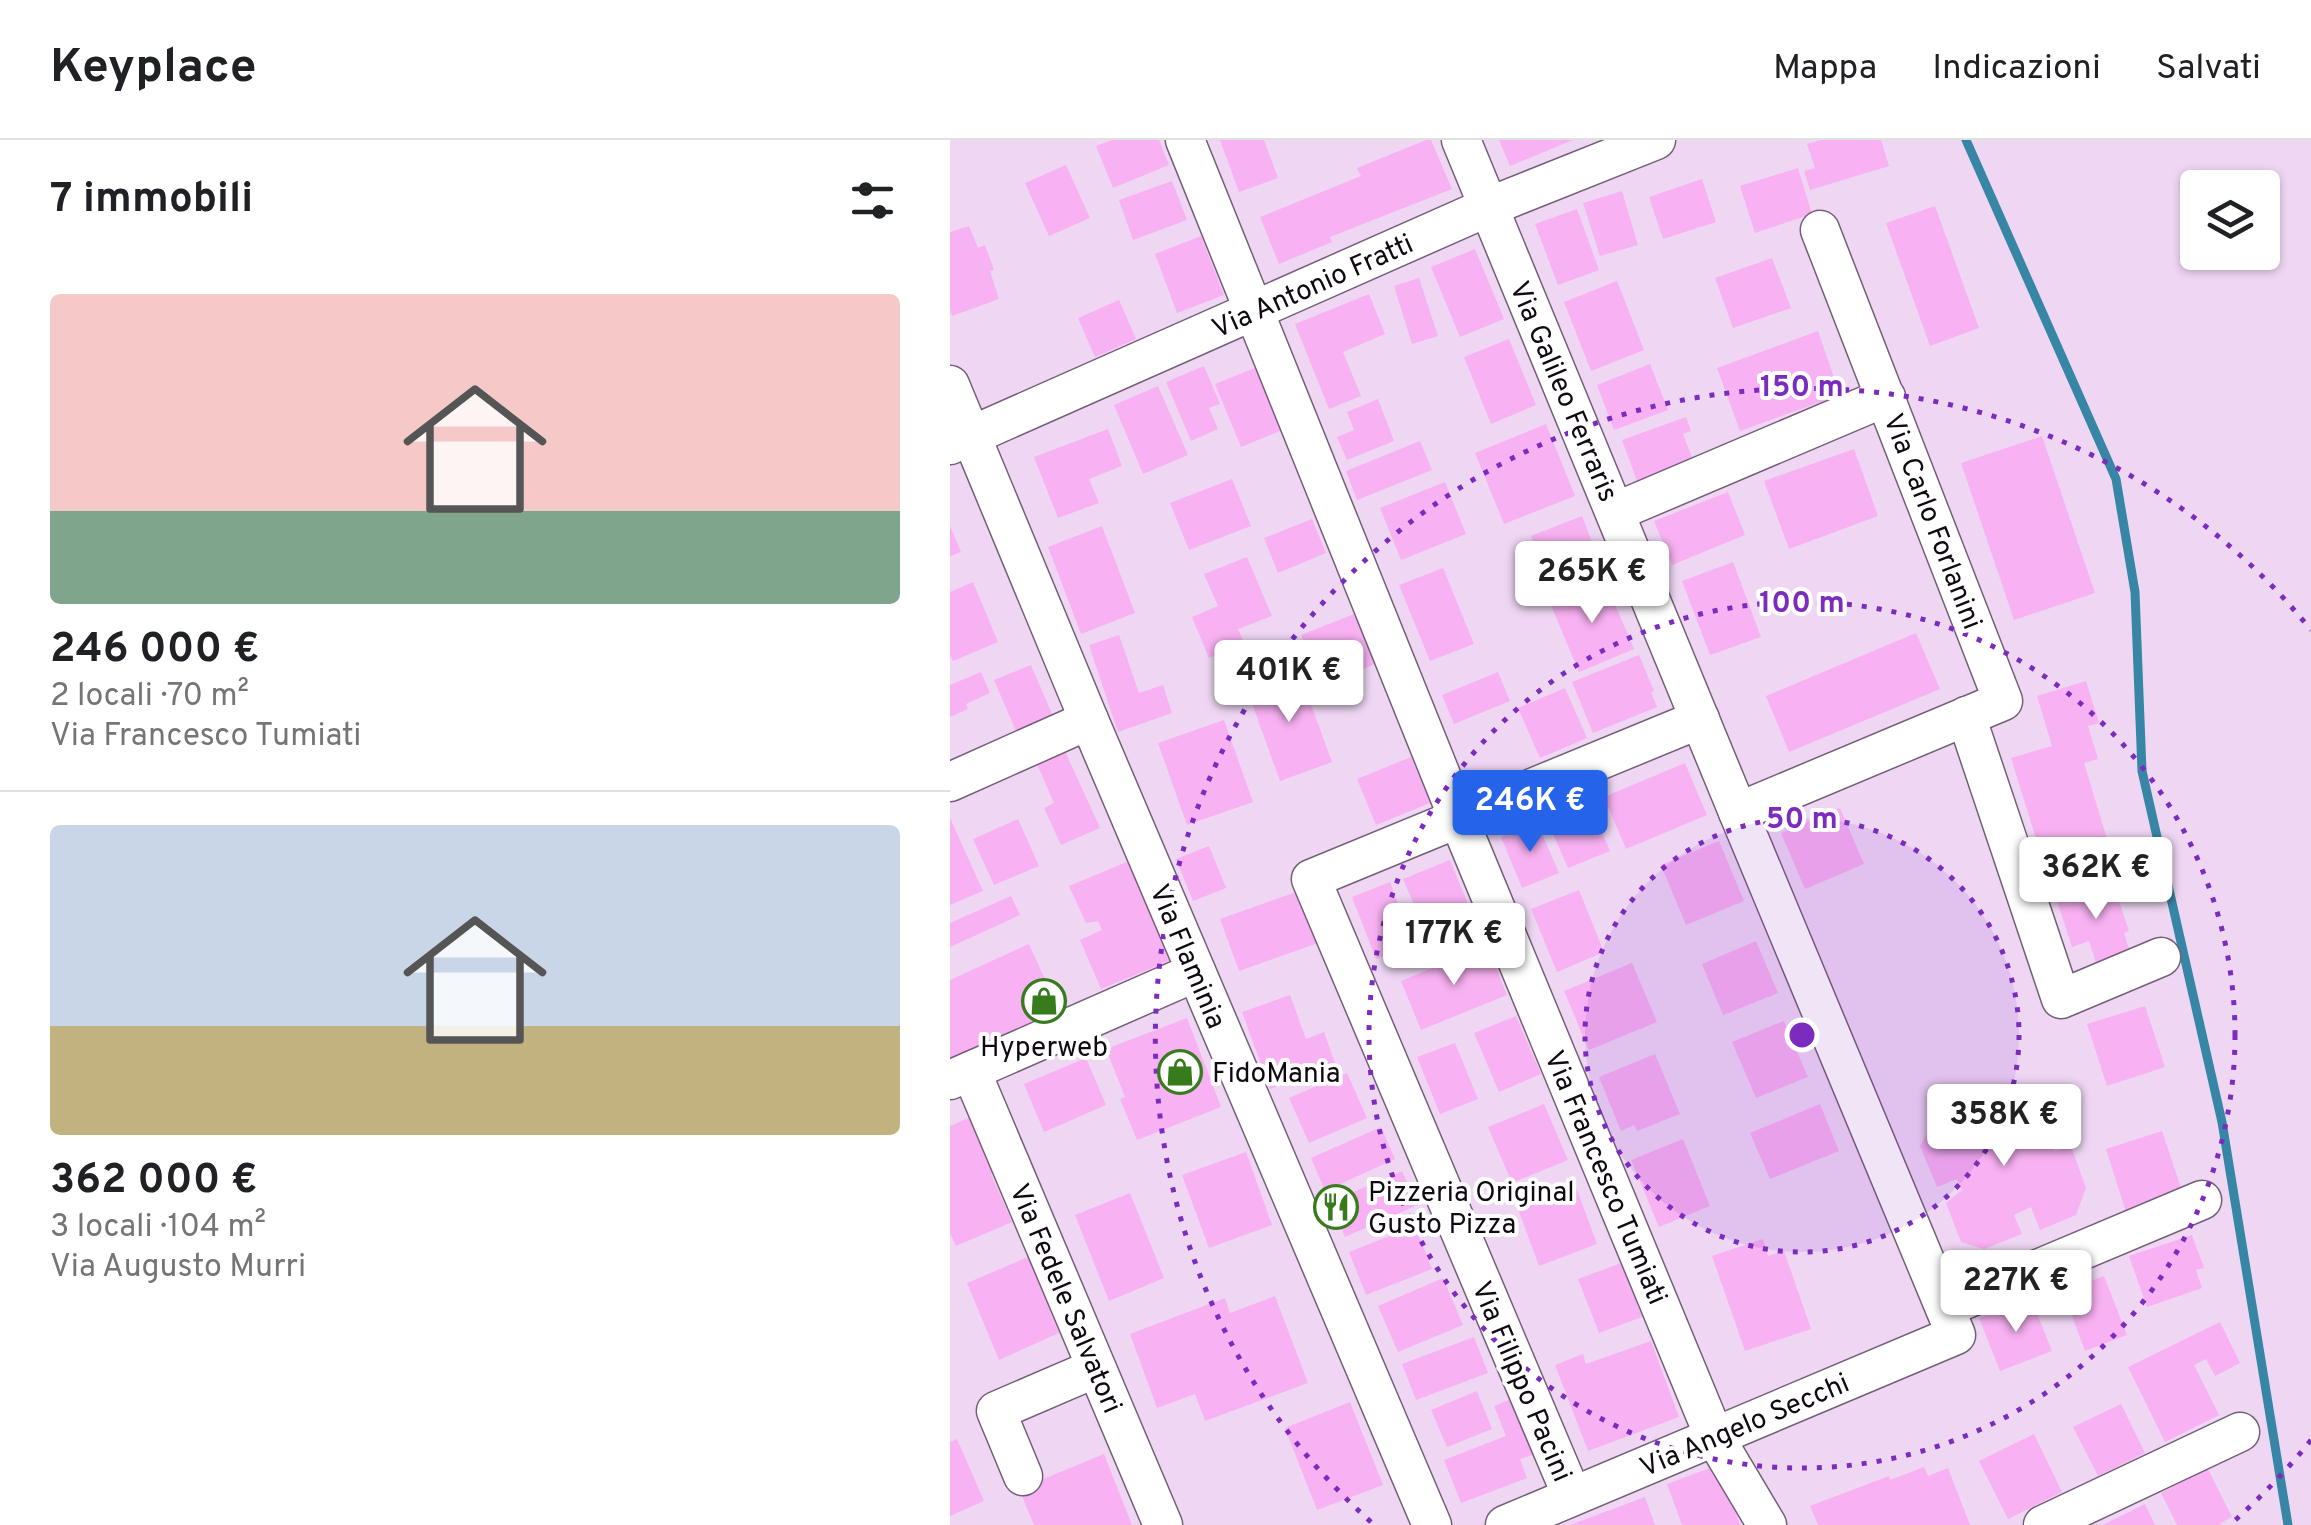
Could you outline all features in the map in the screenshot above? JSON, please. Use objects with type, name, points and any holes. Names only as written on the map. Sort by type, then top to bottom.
[{"type":"street","name":"Via Francesco Tumiati","points":[[1185,140],[1459,820],[1714,1436],[1768,1525]]},
{"type":"street","name":"Via Galileo Ferraris","points":[[1462,140],[1945,1308]]},
{"type":"street","name":"Via Antonio Fratti","points":[[961,441],[1488,206],[1656,140]]},
{"type":"street","name":"Via Carlo Forlanini","points":[[1820,230],[2003,701],[1966,716]]},
{"type":"street","name":"Via Flaminia","points":[[950,385],[961,441],[1089,720],[1432,1525]]},
{"type":"street","points":[[1615,512],[1886,397]]},
{"type":"street","points":[[1738,812],[1966,716],[2061,999],[2161,957]]},
{"type":"street","points":[[1459,820],[1700,719]]},
{"type":"street","points":[[950,782],[1089,720]]},
{"type":"street","name":"Via Filippo Pacini","points":[[1459,820],[1312,880],[1572,1496]]},
{"type":"street","points":[[960,1076],[1196,972]]},
{"type":"street","name":"Via Fedele Salvatori","points":[[960,1076],[1096,1368],[1163,1525]]},
{"type":"street","points":[[1945,1308],[2202,1200]]},
{"type":"street","name":"Via Angelo Secchi","points":[[1505,1525],[1956,1335],[1945,1308]]},
{"type":"street","points":[[1023,1476],[996,1411],[1096,1368]]},
{"type":"street","points":[[2043,1525],[2240,1432]]},
{"type":"building","points":[[1112,140],[1159,140],[1169,165],[1113,188],[1096,146]]},
{"type":"building","points":[[1220,140],[1264,140],[1278,178],[1239,192]]},
{"type":"building","points":[[1431,140],[1452,189],[1330,237],[1332,242],[1279,264],[1260,217],[1361,176],[1357,168]]},
{"type":"building","points":[[1499,140],[1573,140],[1510,166]]},
{"type":"building","points":[[1821,140],[1881,140],[1889,166],[1810,190],[1804,171],[1815,168],[1807,144]]},
{"type":"building","points":[[1066,165],[1090,218],[1049,236],[1025,183]]},
{"type":"building","points":[[1798,168],[1812,214],[1755,233],[1740,186]]},
{"type":"building","points":[[1702,179],[1716,222],[1663,239],[1649,197]]},
{"type":"building","points":[[1172,181],[1187,220],[1133,240],[1119,200]]},
{"type":"building","points":[[1622,191],[1638,245],[1600,256],[1583,203]]},
{"type":"building","points":[[1935,206],[1979,328],[1930,346],[1886,223]]},
{"type":"building","points":[[1577,209],[1599,270],[1558,285],[1535,224]]},
{"type":"building","points":[[969,226],[978,248],[985,245],[999,299],[952,316],[950,232]]},
{"type":"building","points":[[1201,236],[1224,295],[1177,313],[1155,254]]},
{"type":"building","points":[[1475,249],[1504,319],[1460,337],[1431,267]]},
{"type":"building","points":[[1772,258],[1791,308],[1733,328],[1715,278]]},
{"type":"building","points":[[1419,278],[1438,336],[1412,344],[1394,286]]},
{"type":"building","points":[[1617,281],[1644,350],[1591,371],[1564,302]]},
{"type":"building","points":[[1369,294],[1385,334],[1343,352],[1361,396],[1329,409],[1295,324]]},
{"type":"building","points":[[1119,300],[1136,339],[1095,357],[1078,318]]},
{"type":"building","points":[[1818,331],[1840,395],[1740,431],[1717,368]]},
{"type":"building","points":[[1509,339],[1536,405],[1491,424],[1464,357]]},
{"type":"building","points":[[1650,364],[1668,410],[1614,430],[1597,385]]},
{"type":"building","points":[[1204,366],[1220,404],[1209,408],[1218,429],[1191,441],[1166,382]]},
{"type":"building","points":[[1260,366],[1285,429],[1241,447],[1215,384]]},
{"type":"building","points":[[1158,386],[1188,455],[1143,474],[1114,405]]},
{"type":"building","points":[[1378,399],[1394,441],[1347,460],[1337,437],[1354,430],[1347,412]]},
{"type":"building","points":[[1686,417],[1691,431],[1683,434],[1693,460],[1637,481],[1622,440]]},
{"type":"building","points":[[1546,424],[1575,496],[1504,524],[1475,453]]},
{"type":"building","points":[[1108,429],[1122,466],[1089,479],[1099,503],[1058,518],[1034,457]]},
{"type":"building","points":[[2042,436],[2095,593],[2014,620],[1961,463]]},
{"type":"building","points":[[1420,441],[1432,470],[1357,500],[1346,471]]},
{"type":"building","points":[[1854,449],[1878,516],[1789,549],[1764,481]]},
{"type":"building","points":[[1232,479],[1251,526],[1189,550],[1170,503]]},
{"type":"building","points":[[1445,482],[1466,534],[1401,560],[1380,508]]},
{"type":"building","points":[[1728,492],[1745,535],[1672,565],[1654,521]]},
{"type":"building","points":[[1582,516],[1600,563],[1551,583],[1531,536]]},
{"type":"building","points":[[1312,519],[1326,553],[1278,573],[1264,538]]},
{"type":"building","points":[[950,526],[961,552],[950,556]]},
{"type":"building","points":[[1102,526],[1135,613],[1081,634],[1048,547]]},
{"type":"building","points":[[1247,557],[1272,616],[1238,629],[1244,643],[1209,658],[1192,617],[1218,606],[1204,574]]},
{"type":"building","points":[[1733,562],[1761,637],[1710,655],[1682,581]]},
{"type":"building","points":[[1443,568],[1474,644],[1430,661],[1399,585]]},
{"type":"building","points":[[1605,581],[1634,649],[1579,672],[1550,603]]},
{"type":"building","points":[[973,582],[998,642],[953,661],[950,592]]},
{"type":"building","points":[[1354,614],[1375,664],[1321,686],[1301,635]]},
{"type":"building","points":[[1916,633],[1940,689],[1789,752],[1766,696]]},
{"type":"building","points":[[1119,635],[1139,693],[1163,685],[1172,713],[1118,732],[1089,645]]},
{"type":"building","points":[[1639,655],[1657,707],[1593,733],[1572,682]]},
{"type":"building","points":[[1031,665],[1055,721],[1018,736],[994,680]]},
{"type":"building","points":[[1298,669],[1332,762],[1280,781],[1246,687]]},
{"type":"building","points":[[981,672],[990,693],[950,717],[950,685]]},
{"type":"building","points":[[1498,672],[1510,701],[1454,724],[1442,695]]},
{"type":"building","points":[[2086,681],[2099,723],[2088,726],[2098,759],[2084,763],[2111,852],[2046,871],[2011,758],[2052,746],[2037,696]]},
{"type":"building","points":[[1565,688],[1587,738],[1540,758],[1518,708]]},
{"type":"building","points":[[1224,720],[1253,802],[1187,825],[1158,743]]},
{"type":"building","points":[[1064,749],[1100,828],[1061,845],[1044,808],[1054,803],[1036,762]]},
{"type":"building","points":[[1411,757],[1430,803],[1376,825],[1357,779]]},
{"type":"building","points":[[1685,763],[1707,815],[1626,849],[1604,797]]},
{"type":"building","points":[[1588,800],[1610,851],[1568,868],[1546,818]]},
{"type":"building","points":[[1840,808],[1864,864],[1805,889],[1781,833]]},
{"type":"building","points":[[950,818],[983,891],[950,905]]},
{"type":"building","points":[[1018,819],[1039,866],[994,885],[973,839]]},
{"type":"building","points":[[1537,822],[1559,873],[1522,888],[1501,837]]},
{"type":"building","points":[[1719,841],[1744,901],[1686,925],[1661,865]]},
{"type":"building","points":[[1209,846],[1226,888],[1193,901],[1176,859]]},
{"type":"building","points":[[1450,860],[1471,911],[1425,930],[1403,879]]},
{"type":"building","points":[[1129,861],[1169,961],[1101,989],[1080,940],[1102,930],[1098,921],[1086,923],[1069,886]]},
{"type":"building","points":[[1390,882],[1413,945],[1376,959],[1352,897]]},
{"type":"building","points":[[2113,883],[2129,931],[2124,933],[2130,952],[2096,963],[2089,941],[2072,947],[2057,901]]},
{"type":"building","points":[[1302,890],[1321,942],[1239,971],[1220,919]]},
{"type":"building","points":[[1579,890],[1604,952],[1557,972],[1531,909]]},
{"type":"building","points":[[1011,896],[1020,915],[950,947],[950,923]]},
{"type":"building","points":[[1756,941],[1778,993],[1723,1015],[1702,964]]},
{"type":"building","points":[[1029,944],[1061,1015],[950,1064],[950,980]]},
{"type":"building","points":[[1487,945],[1507,995],[1421,1030],[1401,981]]},
{"type":"building","points":[[1632,963],[1657,1022],[1589,1050],[1564,991]]},
{"type":"building","points":[[1290,995],[1306,1039],[1324,1032],[1336,1066],[1270,1089],[1242,1012]]},
{"type":"building","points":[[2145,1006],[2165,1067],[2107,1086],[2087,1024]]},
{"type":"building","points":[[1516,1016],[1541,1074],[1499,1092],[1474,1033]]},
{"type":"building","points":[[1187,1018],[1221,1107],[1137,1140],[1106,1049]]},
{"type":"building","points":[[1784,1021],[1808,1077],[1756,1098],[1732,1042]]},
{"type":"building","points":[[1455,1043],[1478,1099],[1440,1114],[1417,1057]]},
{"type":"building","points":[[1655,1054],[1680,1114],[1637,1131],[1634,1125],[1621,1131],[1599,1077]]},
{"type":"building","points":[[1086,1058],[1106,1105],[1044,1132],[1024,1084]]},
{"type":"building","points":[[1347,1073],[1367,1118],[1309,1143],[1289,1098]]},
{"type":"building","points":[[2006,1091],[2060,1110],[2064,1132],[2052,1142],[2055,1151],[2071,1146],[2086,1188],[2076,1215],[2040,1230],[2031,1207],[2014,1215],[2022,1234],[1984,1249],[1961,1242],[1946,1203],[1962,1190],[1957,1179],[1937,1187],[1920,1146],[1936,1119],[1972,1110],[1979,1123],[1988,1118],[1987,1103]]},
{"type":"building","points":[[1544,1104],[1568,1160],[1512,1183],[1488,1127]]},
{"type":"building","points":[[1820,1104],[1839,1151],[1770,1179],[1750,1133]]},
{"type":"building","points":[[980,1113],[1005,1168],[991,1174],[1012,1222],[956,1246],[950,1233],[950,1126]]},
{"type":"building","points":[[1381,1127],[1395,1159],[1325,1191],[1311,1158]]},
{"type":"building","points":[[2162,1131],[2183,1194],[2126,1212],[2106,1149]]},
{"type":"building","points":[[1683,1139],[1710,1206],[1659,1227],[1631,1160]]},
{"type":"building","points":[[1246,1152],[1272,1225],[1209,1248],[1182,1175]]},
{"type":"building","points":[[1402,1171],[1422,1203],[1345,1237],[1330,1202]]},
{"type":"building","points":[[1576,1187],[1597,1244],[1539,1266],[1518,1209]]},
{"type":"building","points":[[1130,1193],[1164,1278],[1109,1301],[1075,1215]]},
{"type":"building","points":[[1415,1226],[1432,1269],[1366,1295],[1349,1252]]},
{"type":"building","points":[[2192,1235],[2204,1268],[2196,1270],[2202,1288],[2147,1307],[2129,1256]]},
{"type":"building","points":[[1763,1239],[1768,1256],[1784,1251],[1811,1329],[1745,1351],[1712,1256]]},
{"type":"building","points":[[1028,1257],[1059,1333],[999,1360],[967,1283]]},
{"type":"building","points":[[1621,1263],[1642,1317],[1599,1333],[1578,1279]]},
{"type":"building","points":[[2104,1276],[2127,1335],[2085,1351],[2063,1292]]},
{"type":"building","points":[[1443,1278],[1463,1325],[1398,1352],[1378,1306]]},
{"type":"building","points":[[1275,1296],[1308,1383],[1205,1421],[1195,1394],[1157,1408],[1130,1334],[1225,1298],[1230,1313]]},
{"type":"building","points":[[2031,1298],[2052,1351],[2000,1371],[1979,1318]]},
{"type":"building","points":[[2220,1322],[2240,1363],[2215,1376],[2206,1359],[2194,1365],[2219,1415],[2165,1442],[2128,1367]]},
{"type":"building","points":[[1474,1337],[1488,1373],[1416,1400],[1402,1364]]},
{"type":"building","points":[[1651,1341],[1679,1417],[1588,1451],[1555,1365],[1583,1354],[1586,1364]]},
{"type":"building","points":[[1477,1391],[1492,1429],[1447,1447],[1431,1410]]},
{"type":"building","points":[[1516,1397],[1538,1453],[1520,1459],[1527,1478],[1461,1503],[1444,1460],[1506,1436],[1494,1406]]},
{"type":"building","points":[[1350,1402],[1383,1485],[1317,1510],[1285,1428]]},
{"type":"building","points":[[2121,1404],[2145,1453],[2098,1476],[2073,1427]]},
{"type":"building","points":[[2034,1434],[2062,1492],[2008,1519],[1979,1461]]},
{"type":"building","points":[[957,1439],[984,1501],[950,1516],[950,1442]]},
{"type":"building","points":[[1104,1454],[1132,1525],[1034,1525],[1019,1489]]},
{"type":"building","points":[[1718,1465],[1740,1525],[1682,1525],[1667,1484]]},
{"type":"building","points":[[1924,1467],[1928,1476],[1948,1468],[1970,1525],[1818,1525],[1810,1506]]},
{"type":"building","points":[[2208,1469],[2232,1517],[2222,1525],[2177,1525],[2161,1493]]},
{"type":"building","points":[[1645,1497],[1655,1525],[1570,1525]]},
{"type":"building","points":[[2145,1504],[2155,1525],[2103,1525]]},
{"type":"waterway","points":[[1966,140],[2116,479],[2135,592],[2142,771],[2222,1122],[2288,1525]]},
{"type":"place","name":"Hyperweb","points":[[1044,1001]]},
{"type":"place","name":"FidoMania","points":[[1180,1072]]},
{"type":"place","name":"Pizzeria Original Gusto Pizza","points":[[1336,1207]]}]
